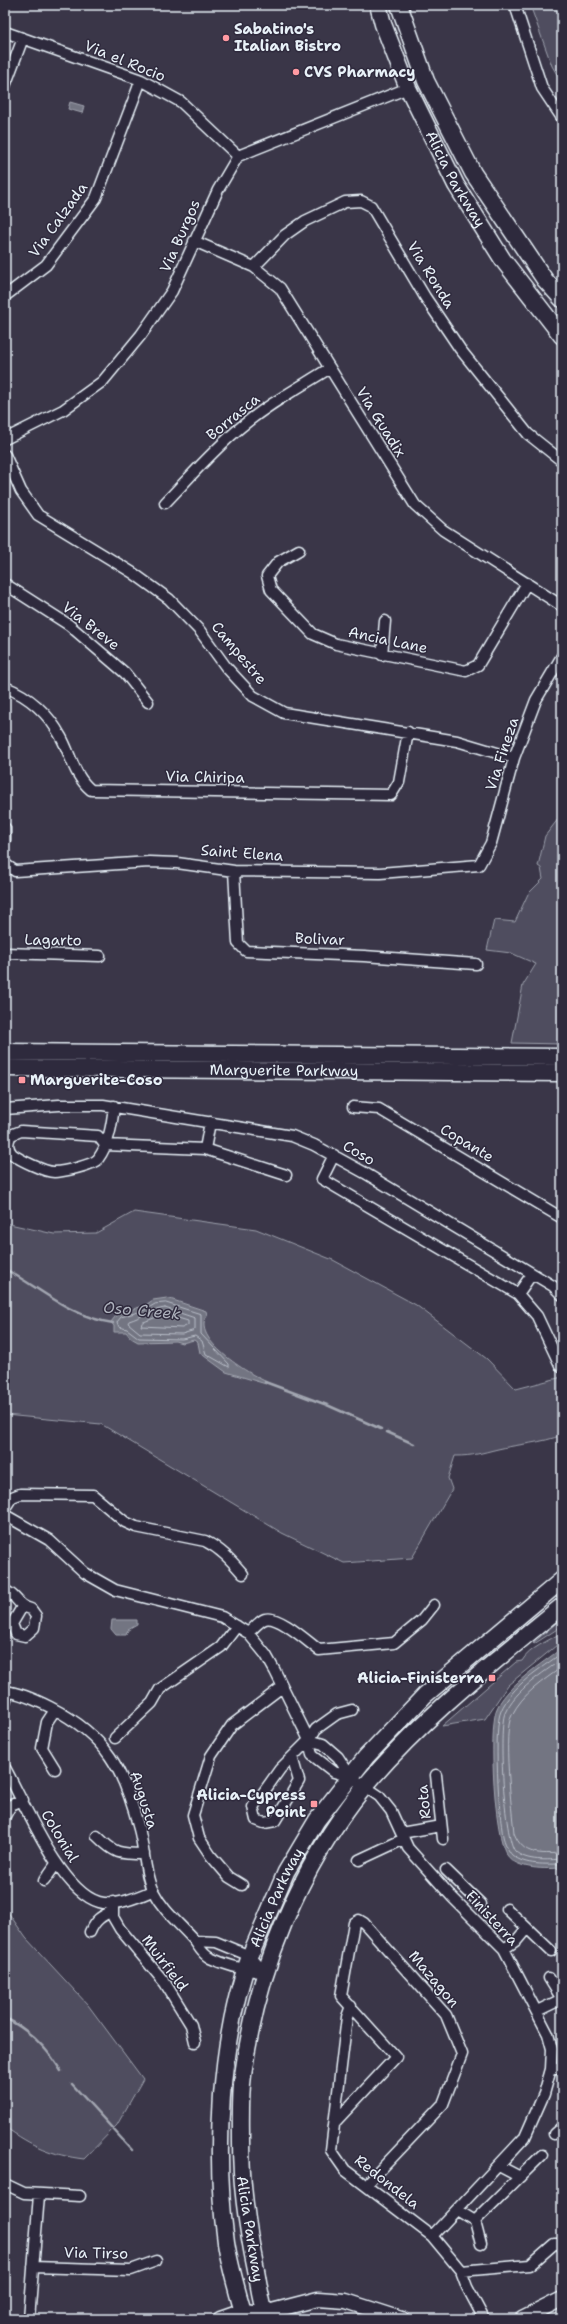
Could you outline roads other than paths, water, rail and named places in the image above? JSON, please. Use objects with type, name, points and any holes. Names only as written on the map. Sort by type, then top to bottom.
[{"type":"main road","name":"Alicia Parkway","points":[[378,5],[382,24],[408,88],[456,185],[503,260],[562,336]]},
{"type":"main road","name":"Alicia Parkway","points":[[399,5],[426,81],[473,174],[545,280],[562,299]]},
{"type":"main road","points":[[408,88],[426,81]]},
{"type":"main road","name":"Marguerite Parkway","points":[[5,1052],[562,1057]]},
{"type":"main road","name":"Marguerite Parkway","points":[[5,1068],[562,1073]]},
{"type":"main road","name":"Alicia Parkway","points":[[244,2315],[226,2243],[220,2173],[223,2089],[231,2035],[248,1963],[286,1872],[317,1820],[381,1740],[425,1695],[562,1580]]},
{"type":"main road","name":"Alicia Parkway","points":[[263,2317],[247,2225],[241,2172],[242,2076],[265,1972],[297,1893],[318,1854],[365,1787],[422,1727],[562,1606]]},
{"type":"street","points":[[515,5],[542,88],[562,118]]},
{"type":"street","name":"Via el Rocio","points":[[5,32],[141,80],[181,102],[238,156]]},
{"type":"street","points":[[5,86],[23,38]]},
{"type":"street","name":"Via Calzada","points":[[5,296],[46,265],[96,198],[141,80]]},
{"type":"street","points":[[238,156],[408,88]]},
{"type":"street","name":"Via Burgos","points":[[5,439],[64,410],[103,381],[141,334],[172,291],[218,190],[238,156]]},
{"type":"street","name":"Via Ronda","points":[[254,267],[285,235],[305,221],[345,202],[361,201],[370,206],[425,297],[460,349],[528,434],[562,461]]},
{"type":"street","name":"Via Guadix","points":[[194,241],[254,267],[280,288],[415,505],[443,530],[562,606]]},
{"type":"street","name":"Borrasca","points":[[165,503],[213,452],[242,426],[271,405],[330,368]]},
{"type":"street","name":"Campestre","points":[[5,455],[21,491],[38,515],[133,574],[169,599],[200,631],[226,667],[253,696],[284,713],[457,741],[514,758]]},
{"type":"street","name":"Ancia Lane","points":[[299,550],[278,562],[267,576],[271,590],[313,634],[336,644],[382,655],[466,671],[478,665],[527,583]]},
{"type":"street","name":"Via Breve","points":[[5,584],[69,625],[125,673],[148,702]]},
{"type":"street","points":[[382,655],[385,621]]},
{"type":"street","name":"Via Fineza","points":[[479,865],[491,843],[514,758],[536,700],[562,656]]},
{"type":"street","name":"Via Chiripa","points":[[5,687],[16,691],[42,710],[61,737],[82,783],[90,790],[391,795],[399,782],[408,732]]},
{"type":"street","points":[[5,828],[5,840]]},
{"type":"street","name":"Saint Elena","points":[[5,864],[15,871],[149,862],[177,863],[234,871],[380,873],[479,865]]},
{"type":"street","name":"Bolivar","points":[[234,871],[238,943],[246,952],[364,956],[476,964]]},
{"type":"street","name":"Lagarto","points":[[5,953],[100,956]]},
{"type":"street","name":"Coso","points":[[5,1108],[59,1105],[114,1106],[292,1136],[334,1156],[553,1286],[562,1295]]},
{"type":"street","points":[[114,1106],[112,1129],[105,1145],[97,1160],[92,1164],[54,1172],[12,1154],[8,1149],[8,1141],[11,1135],[21,1131],[98,1136],[105,1145],[205,1149],[286,1175]]},
{"type":"street","name":"Copante","points":[[353,1107],[379,1109],[562,1218]]},
{"type":"street","points":[[205,1149],[210,1122]]},
{"type":"street","points":[[334,1156],[322,1179],[518,1294],[537,1316],[561,1367]]},
{"type":"street","points":[[518,1294],[532,1274]]},
{"type":"street","points":[[5,1508],[12,1497],[20,1494],[93,1495],[126,1522],[136,1527],[205,1541],[213,1545],[226,1554],[243,1574]]},
{"type":"street","points":[[5,1515],[49,1540],[86,1573],[114,1590],[195,1609],[222,1617],[248,1633],[266,1655],[309,1740],[312,1755],[334,1772],[351,1777]]},
{"type":"street","points":[[5,1591],[11,1592],[22,1607]]},
{"type":"street","points":[[248,1633],[262,1621],[271,1618],[286,1625],[319,1650],[394,1643],[422,1620],[434,1605]]},
{"type":"street","points":[[115,1738],[152,1702],[160,1689],[221,1647],[237,1626]]},
{"type":"street","points":[[242,1885],[228,1877],[211,1856],[199,1838],[193,1815],[211,1756],[232,1725],[282,1688]]},
{"type":"street","points":[[5,1703],[7,1691]]},
{"type":"street","name":"Augusta","points":[[7,1691],[34,1699],[76,1721],[96,1738],[118,1767],[129,1791],[152,1891],[174,1921],[195,1941],[201,1952],[209,1957],[248,1963],[265,1972]]},
{"type":"street","points":[[55,1710],[47,1722],[42,1748],[55,1769]]},
{"type":"street","points":[[292,1757],[299,1781],[275,1821],[264,1823],[256,1820],[253,1807],[280,1769],[292,1757],[309,1740],[316,1729],[337,1714],[352,1710]]},
{"type":"street","points":[[309,1740],[323,1744],[338,1757],[351,1777]]},
{"type":"street","name":"Colonial","points":[[5,1768],[56,1864],[82,1891],[99,1902],[113,1907],[152,1891]]},
{"type":"street","name":"Rota","points":[[436,1775],[443,1839]]},
{"type":"street","name":"Finisterra","points":[[351,1777],[379,1796],[391,1811],[408,1848],[452,1897],[504,1949],[537,2011],[552,2049],[551,2069],[544,2094],[525,2137],[432,2236]]},
{"type":"street","points":[[5,1816],[11,1806],[22,1800]]},
{"type":"street","name":"Rota","points":[[360,1860],[402,1836],[441,1826]]},
{"type":"street","points":[[96,1836],[110,1850],[124,1854],[144,1854]]},
{"type":"street","points":[[44,1881],[56,1864]]},
{"type":"street","points":[[446,1870],[481,1904]]},
{"type":"street","points":[[452,1897],[465,1887]]},
{"type":"street","points":[[90,1932],[94,1923],[100,1916],[113,1907]]},
{"type":"street","name":"Muirfield","points":[[113,1907],[114,1917],[120,1930],[165,1983],[191,2025],[195,2042]]},
{"type":"street","points":[[507,1909],[551,1951]]},
{"type":"street","name":"Mazagon","points":[[354,1923],[359,1920],[364,1923],[446,2015],[462,2054],[443,2104],[366,2185]]},
{"type":"street","name":"Redondela","points":[[354,1923],[341,1996],[348,2003],[331,2150],[345,2170],[432,2236],[461,2271],[467,2287],[484,2319]]},
{"type":"street","points":[[504,1949],[517,1940],[527,1928]]},
{"type":"street","name":"Augusta","points":[[195,1941],[216,1942],[248,1963],[265,1972]]},
{"type":"street","points":[[537,2011],[562,1999],[549,1978]]},
{"type":"street","points":[[335,2122],[396,2057],[348,2003]]},
{"type":"street","points":[[551,2069],[562,2069]]},
{"type":"street","points":[[554,2134],[562,2127]]},
{"type":"street","points":[[475,2220],[542,2155]]},
{"type":"street","points":[[499,2166],[520,2177]]},
{"type":"street","points":[[5,2184],[24,2193],[80,2196]]},
{"type":"street","points":[[30,2319],[39,2195]]},
{"type":"street","points":[[457,2210],[475,2220],[481,2244]]},
{"type":"street","points":[[461,2271],[530,2265],[554,2244],[562,2244]]},
{"type":"street","name":"Via Tirso","points":[[33,2267],[131,2270],[156,2261]]},
{"type":"street","points":[[220,2319],[244,2315],[263,2317],[318,2299],[346,2301],[385,2316],[402,2319]]},
{"type":"street","points":[[522,2319],[562,2299]]},
{"type":"water","points":[[70,102],[84,106],[82,113],[68,109]]},
{"type":"water","points":[[167,1298],[206,1311],[207,1315],[204,1324],[207,1334],[214,1345],[236,1364],[267,1382],[266,1384],[226,1372],[200,1353],[198,1343],[194,1340],[182,1343],[175,1341],[138,1342],[131,1338],[126,1332],[114,1332],[114,1326],[111,1322],[118,1313],[144,1306],[153,1300]]},
{"type":"water","points":[[112,1620],[137,1620],[137,1625],[128,1630],[126,1635],[116,1635],[111,1629]]},
{"type":"water","points":[[562,1648],[562,1868],[532,1868],[518,1864],[512,1860],[507,1855],[503,1844],[499,1828],[494,1784],[494,1723],[496,1711],[500,1702],[515,1684]]},
{"type":"waterway","name":"Oso Creek","points":[[5,1269],[70,1309],[98,1320],[113,1323]]},
{"type":"waterway","name":"Oso Creek","points":[[265,1382],[327,1405],[381,1429]]},
{"type":"waterway","name":"Oso Creek","points":[[387,1432],[414,1444]]},
{"type":"waterway","points":[[5,2018],[22,2028],[37,2040],[44,2047],[61,2071]]},
{"type":"waterway","points":[[72,2084],[132,2150]]},
{"type":"place","name":"Sabatino's Italian Bistro","points":[[226,38]]},
{"type":"place","name":"CVS Pharmacy","points":[[296,72]]},
{"type":"place","name":"Marguerite-Coso","points":[[22,1080]]},
{"type":"place","name":"Alicia-Finisterra","points":[[492,1678]]},
{"type":"place","name":"Alicia-Cypress Point","points":[[314,1804]]}]
